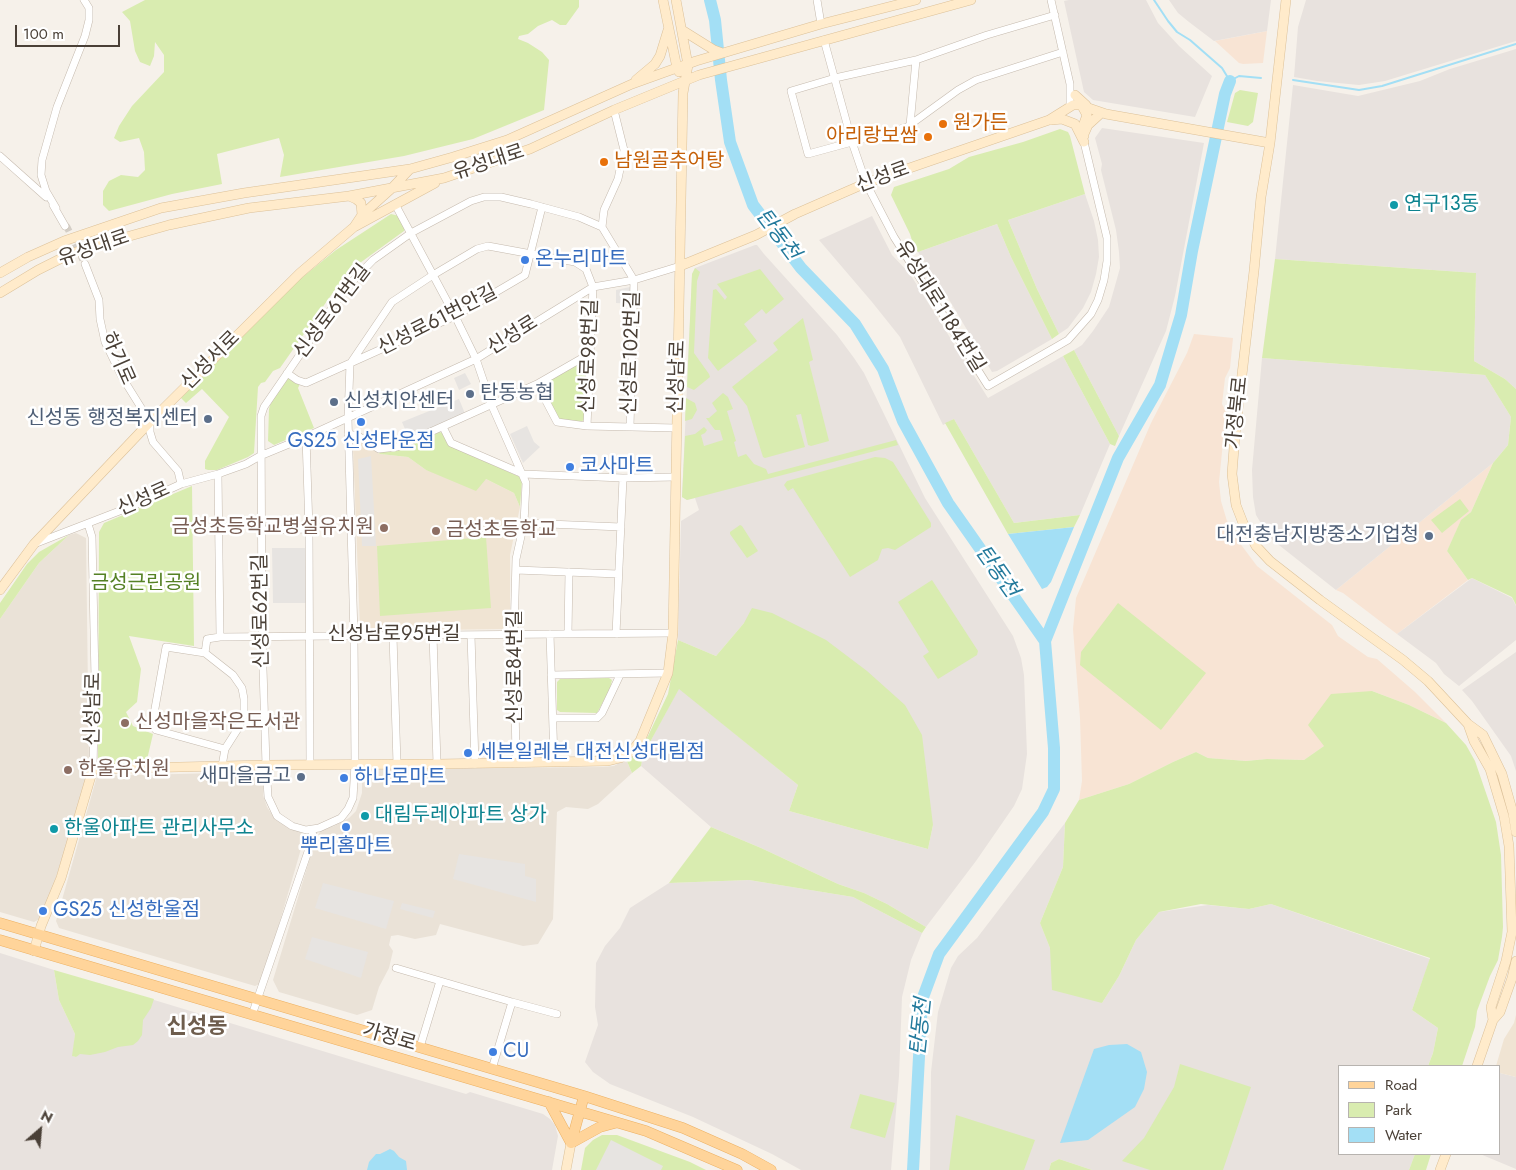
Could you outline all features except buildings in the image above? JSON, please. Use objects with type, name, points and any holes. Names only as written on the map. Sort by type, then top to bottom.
[{"type":"main road","points":[[663,0],[677,68],[685,81]]},
{"type":"main road","points":[[676,0],[682,30],[692,63]]},
{"type":"main road","name":"유성대로","points":[[0,273],[28,257],[64,241],[161,208],[244,193],[410,169],[508,140],[632,84],[722,52],[916,0]]},
{"type":"main road","name":"유성대로","points":[[0,293],[38,270],[70,254],[151,230],[249,208],[349,196],[444,178],[530,149],[614,110],[699,75],[740,62],[971,0]]},
{"type":"main road","name":"가정북로","points":[[1286,0],[1270,143],[1261,197],[1235,435],[1232,474],[1236,505],[1243,523],[1256,546],[1270,560],[1320,600],[1403,660],[1445,698],[1468,724],[1483,735],[1502,774],[1508,792],[1516,832]]},
{"type":"main road","points":[[632,84],[655,64],[660,56],[668,28]]},
{"type":"main road","points":[[682,30],[714,50],[722,52]]},
{"type":"main road","name":"신성남로","points":[[93,769],[310,764],[474,764],[608,761],[620,758],[631,752],[640,741],[668,673],[673,634],[685,81],[692,63]]},
{"type":"main road","points":[[1055,118],[1073,95],[1101,113]]},
{"type":"main road","points":[[1075,106],[1101,113],[1270,143]]},
{"type":"main road","points":[[1075,106],[1086,111],[1083,138]]},
{"type":"main road","points":[[1075,106],[1066,115],[1083,138]]},
{"type":"main road","name":"신성로","points":[[680,266],[756,235],[795,214],[866,184],[1055,118],[1075,106]]},
{"type":"main road","points":[[1055,118],[1072,123],[1101,113]]},
{"type":"main road","points":[[1083,138],[1088,125],[1101,113]]},
{"type":"main road","points":[[1055,118],[1068,124],[1083,138]]},
{"type":"main road","points":[[354,227],[362,215],[410,169]]},
{"type":"main road","points":[[354,227],[444,178]]},
{"type":"main road","points":[[395,204],[395,194],[401,187]]},
{"type":"main road","points":[[349,196],[360,203],[362,215]]},
{"type":"main road","name":"신성서로","points":[[34,544],[150,422],[300,273],[354,227]]},
{"type":"main road","points":[[0,590],[34,544]]},
{"type":"main road","name":"가정북로","points":[[1468,724],[1474,741],[1490,769],[1504,816],[1509,846],[1512,932],[1506,961],[1491,1007],[1493,1020]]},
{"type":"main road","points":[[34,951],[61,878],[93,769]]},
{"type":"main road","name":"가정로","points":[[0,923],[584,1096],[683,1128],[742,1154],[771,1170]]},
{"type":"main road","name":"가정로","points":[[0,940],[617,1123],[661,1137],[737,1170]]},
{"type":"main road","name":"가정북로","points":[[1477,1065],[1493,1020],[1500,1012],[1516,961]]},
{"type":"main road","points":[[566,1170],[571,1143],[584,1096]]},
{"type":"main road","points":[[549,1102],[571,1143]]},
{"type":"main road","points":[[571,1143],[600,1128],[617,1123]]},
{"type":"main road","points":[[1440,1170],[1446,1155]]},
{"type":"street","points":[[65,226],[46,191],[41,175],[42,160],[57,107],[85,36],[89,20],[89,8],[84,0]]},
{"type":"street","points":[[817,0],[821,24]]},
{"type":"street","points":[[1051,0],[1075,106]]},
{"type":"street","points":[[1055,15],[987,35],[916,60],[835,78],[792,91],[808,154],[910,125],[958,90],[976,80],[1063,52]]},
{"type":"street","name":"유성대로1184번길","points":[[824,40],[852,142],[866,184],[894,238],[988,386],[1068,340],[1091,314],[1098,300],[1107,261],[1106,238],[1083,138]]},
{"type":"street","points":[[910,125],[916,60]]},
{"type":"street","points":[[614,110],[624,150],[618,179],[604,210],[602,227],[634,280]]},
{"type":"street","points":[[0,156],[56,208]]},
{"type":"street","name":"신성로61번길","points":[[260,456],[260,416],[264,406],[345,289],[373,260],[411,233],[471,200],[484,197],[501,197],[542,207],[579,217],[602,227]]},
{"type":"street","name":"신성로84번길","points":[[395,204],[476,359],[492,406],[526,483],[524,524],[517,551],[516,570],[514,635],[516,763]]},
{"type":"street","name":"신성로61번안길","points":[[288,373],[306,384],[455,316],[525,275],[542,207]]},
{"type":"street","points":[[266,765],[268,797],[277,816],[292,826],[306,830],[332,824],[342,818],[348,809],[353,798],[355,764],[354,636],[348,434],[350,364],[392,302],[477,249],[488,246],[575,262],[586,269],[593,287]]},
{"type":"street","name":"하기로","points":[[85,264],[99,300],[100,319],[105,342],[122,378],[150,422],[153,442],[178,471],[181,484]]},
{"type":"street","name":"신성로","points":[[34,544],[88,524],[181,484],[246,464],[260,456],[348,418],[476,359],[593,287],[634,280],[680,266]]},
{"type":"street","name":"신성로102번길","points":[[630,426],[634,280]]},
{"type":"street","name":"신성로98번길","points":[[587,426],[593,287]]},
{"type":"street","points":[[348,434],[358,436],[379,449],[397,447],[492,406],[537,384],[591,353]]},
{"type":"street","points":[[537,384],[557,422],[587,426],[676,428]]},
{"type":"street","points":[[443,428],[451,443],[522,474],[623,478],[675,477]]},
{"type":"street","points":[[306,437],[309,529],[310,764]]},
{"type":"street","name":"신성로62번길","points":[[260,456],[266,765]]},
{"type":"street","points":[[205,653],[207,639],[220,637],[218,474]]},
{"type":"street","points":[[616,634],[623,478]]},
{"type":"street","name":"신성남로","points":[[88,524],[92,537],[93,769]]},
{"type":"street","points":[[524,524],[621,527]]},
{"type":"street","points":[[261,530],[309,529]]},
{"type":"street","points":[[516,570],[618,574]]},
{"type":"street","points":[[568,634],[569,572]]},
{"type":"street","points":[[550,634],[554,762]]},
{"type":"street","name":"신성남로95번길","points":[[220,637],[673,634]]},
{"type":"street","points":[[433,635],[437,764]]},
{"type":"street","points":[[471,635],[474,764]]},
{"type":"street","points":[[393,636],[397,764]]},
{"type":"street","points":[[222,766],[225,749],[239,727],[244,714],[242,688],[233,676],[205,653],[166,647],[152,725],[156,730],[225,749]]},
{"type":"street","points":[[552,675],[668,673]]},
{"type":"street","points":[[553,718],[597,718],[602,713],[620,675]]},
{"type":"street","points":[[252,1015],[312,840],[313,829]]},
{"type":"street","points":[[396,968],[556,1014]]},
{"type":"street","points":[[420,1047],[440,981]]},
{"type":"street","points":[[492,1068],[512,1002]]},
{"type":"shaded area","points":[[1146,0],[1158,23],[1179,46],[1212,76],[1195,117],[1093,100],[1084,92],[1064,1]]},
{"type":"shaded area","points":[[1169,0],[1271,0],[1267,31],[1214,41],[1178,13]]},
{"type":"shaded area","points":[[1306,0],[1516,0],[1516,41],[1385,81],[1359,85],[1294,77],[1298,27]]},
{"type":"shaded area","points":[[1267,31],[1263,63],[1239,63],[1215,41]]},
{"type":"shaded area","points":[[1516,49],[1516,389],[1505,379],[1474,361],[1476,273],[1275,259],[1293,85],[1358,96],[1420,81],[1450,69]]},
{"type":"shaded area","points":[[1102,128],[1204,143],[1175,296],[1166,331],[1119,436],[1074,350],[1082,345],[1109,307],[1120,268],[1116,230],[1095,138]]},
{"type":"shaded area","points":[[1085,194],[1098,240],[1099,257],[1096,274],[1091,292],[1083,308],[1068,328],[1059,334],[1037,289],[1008,220]]},
{"type":"shaded area","points":[[872,216],[892,255],[910,274],[988,398],[1063,356],[1110,444],[1080,515],[1014,523],[954,419],[943,425],[900,337],[819,240]]},
{"type":"shaded area","points":[[997,224],[1011,257],[1052,339],[997,371],[992,372],[947,296],[918,252]]},
{"type":"shaded area","points":[[755,245],[837,335],[864,373],[925,498],[1013,636],[1021,658],[1024,675],[1027,754],[1022,789],[1014,806],[976,861],[926,927],[864,893],[838,884],[711,827],[641,766],[643,755],[679,688],[798,785],[789,811],[928,849],[933,825],[744,623],[716,656],[678,640],[681,521],[699,510],[695,498],[687,500],[682,497],[692,274],[695,268]]},
{"type":"shaded area","points":[[630,287],[634,291],[633,304],[616,303],[616,290]]},
{"type":"shaded area","points":[[1194,334],[1233,338],[1230,368],[1225,378],[1222,404],[1226,412],[1219,482],[1221,501],[1227,521],[1236,538],[1257,566],[1332,625],[1338,636],[1368,657],[1377,659],[1415,692],[1446,723],[1409,705],[1372,691],[1324,746],[1304,760],[1267,759],[1246,761],[1208,758],[1196,752],[1129,784],[1079,800],[1082,781],[1080,718],[1073,629],[1076,598],[1151,423],[1187,353]]},
{"type":"shaded area","points":[[1262,358],[1485,375],[1511,417],[1508,445],[1493,463],[1336,590],[1270,538],[1256,515],[1252,470]]},
{"type":"shaded area","points":[[465,373],[471,384],[459,390],[454,378]]},
{"type":"shaded area","points":[[459,399],[466,416],[409,439],[402,422]]},
{"type":"shaded area","points":[[527,426],[534,442],[540,447],[523,463],[510,434]]},
{"type":"shaded area","name":"금성초등학교","points":[[357,442],[365,444],[380,454],[408,457],[426,470],[486,479],[514,493],[520,507],[510,555],[510,624],[506,629],[367,631],[360,627],[353,448]]},
{"type":"shaded area","points":[[371,456],[376,546],[362,546],[358,459]]},
{"type":"shaded area","name":"대전충남지방중소기업청","points":[[1493,463],[1471,512],[1461,521],[1447,551],[1468,580],[1397,634],[1343,593],[1336,590]]},
{"type":"shaded area","points":[[76,533],[86,538],[89,768],[43,917],[34,922],[0,912],[0,619],[39,563],[69,535]]},
{"type":"shaded area","points":[[272,548],[306,548],[307,603],[273,603]]},
{"type":"shaded area","points":[[1472,578],[1512,598],[1516,606],[1516,640],[1459,686],[1444,674],[1436,663],[1397,634]]},
{"type":"shaded area","points":[[1516,652],[1516,771],[1511,756],[1462,690]]},
{"type":"shaded area","points":[[626,759],[632,773],[598,804],[588,809],[566,807],[557,812],[553,919],[538,944],[523,946],[440,924],[436,935],[415,939],[398,935],[391,936],[389,945],[393,951],[389,968],[379,987],[372,1010],[357,1015],[279,992],[273,980],[313,848],[320,831],[349,818],[356,811],[362,793],[362,771],[366,769],[603,767],[614,766]]},
{"type":"shaded area","points":[[259,772],[263,775],[263,795],[267,807],[275,819],[300,831],[303,842],[262,983],[255,986],[59,928],[56,921],[97,776]]},
{"type":"shaded area","points":[[1065,823],[1063,867],[1040,923],[1050,948],[1102,1003],[1119,976],[1136,940],[1159,912],[1208,905],[1249,909],[1271,904],[1430,959],[1412,1010],[1438,1028],[1428,1065],[1338,1065],[1338,1155],[1415,1155],[1409,1170],[1092,1170],[1059,1159],[1051,1163],[1049,1170],[930,1170],[931,1072],[938,1012],[951,968],[958,956],[977,938]]},
{"type":"shaded area","points":[[459,854],[525,864],[525,876],[536,879],[536,902],[453,879]]},
{"type":"shaded area","points":[[749,880],[853,897],[922,933],[911,960],[902,997],[899,1076],[891,1170],[801,1170],[772,1154],[693,1117],[610,1084],[593,1072],[585,1062],[598,1025],[595,1007],[596,963],[605,946],[620,928],[630,908],[669,883]]},
{"type":"shaded area","points":[[323,883],[394,901],[386,929],[315,908]]},
{"type":"shaded area","points":[[402,903],[435,911],[433,918],[400,909]]},
{"type":"shaded area","points":[[312,937],[368,952],[361,978],[305,959]]},
{"type":"shaded area","points":[[0,953],[54,970],[59,1000],[75,1034],[73,1056],[76,1057],[98,983],[466,1094],[470,1092],[543,1114],[555,1125],[558,1136],[552,1170],[0,1170]]},
{"type":"shaded area","points":[[1516,1015],[1516,1077],[1501,1073],[1501,1065],[1496,1065],[1504,1039],[1514,1023]]},
{"type":"shaded area","points":[[1501,1073],[1516,1077],[1516,1169],[1482,1155],[1501,1155]]},
{"type":"shaded area","points":[[611,1140],[663,1166],[661,1170],[596,1170]]},
{"type":"green space","points":[[145,0],[579,0],[579,7],[566,25],[560,25],[552,20],[538,26],[528,34],[519,36],[518,39],[542,52],[549,60],[544,110],[473,139],[404,156],[280,177],[284,155],[279,138],[217,154],[222,184],[172,194],[109,211],[103,205],[103,191],[109,181],[121,175],[138,177],[145,170],[144,152],[139,138],[120,142],[114,138],[119,126],[132,106],[164,72],[164,55],[155,42],[154,56],[150,66],[140,62],[135,51],[130,21],[122,12]]},
{"type":"green space","points":[[1240,90],[1258,93],[1253,122],[1248,126],[1227,122],[1235,93]]},
{"type":"green space","points":[[1060,129],[1068,132],[1070,136],[1085,194],[1008,220],[1037,289],[1059,334],[1052,339],[1011,257],[997,224],[918,252],[891,195],[894,187],[949,169],[969,157],[1023,142]]},
{"type":"green space","points":[[391,214],[399,216],[405,227],[404,231],[353,268],[334,291],[280,368],[273,371],[265,382],[261,383],[258,387],[254,453],[217,470],[205,469],[205,461],[229,417],[202,389],[186,403],[181,398],[294,284],[336,250]]},
{"type":"green space","points":[[1275,259],[1476,273],[1474,361],[1505,379],[1516,389],[1516,605],[1512,597],[1472,578],[1468,580],[1447,551],[1461,520],[1471,512],[1493,463],[1508,445],[1511,417],[1485,375],[1262,358]]},
{"type":"green space","points":[[695,268],[700,272],[697,281],[694,353],[710,377],[694,390],[687,387],[692,274]]},
{"type":"green space","points":[[760,269],[784,299],[766,314],[762,309],[744,324],[757,341],[718,371],[708,358],[713,290],[716,289],[725,300],[727,297],[717,284]]},
{"type":"green space","points":[[803,318],[813,360],[809,362],[829,441],[811,446],[808,445],[801,414],[796,415],[805,447],[765,458],[763,457],[747,406],[732,387],[778,350],[773,343]]},
{"type":"green space","points":[[1074,350],[1119,436],[1115,446],[1110,444],[1063,356]]},
{"type":"green space","points":[[582,361],[587,364],[585,419],[581,422],[559,419],[543,390],[545,382]]},
{"type":"green space","points":[[289,377],[300,384],[298,388],[314,428],[274,445],[268,441],[269,409],[271,402]]},
{"type":"green space","points":[[723,393],[728,397],[733,409],[727,411],[736,441],[734,442],[738,457],[746,454],[754,464],[766,469],[768,474],[896,440],[898,445],[687,500],[682,497],[685,436],[695,434],[704,427],[707,430],[701,435],[704,446],[723,440],[720,430],[715,430],[706,418],[709,418],[717,411],[712,403]]},
{"type":"green space","points":[[686,398],[695,403],[697,410],[692,419],[685,421]]},
{"type":"green space","points":[[954,419],[1014,523],[1080,515],[1074,527],[1008,534],[945,423]]},
{"type":"green space","points":[[439,432],[444,433],[450,446],[520,477],[522,481],[520,507],[514,493],[486,479],[476,491],[426,470],[408,457],[380,454],[365,444],[380,451],[411,443]]},
{"type":"green space","points":[[875,457],[885,458],[893,462],[931,523],[931,527],[895,550],[882,549],[878,560],[850,577],[793,488],[788,491],[784,485],[787,481]]},
{"type":"green space","name":"금성근린공원","points":[[192,486],[194,646],[129,636],[141,669],[137,702],[126,712],[133,726],[153,734],[146,764],[104,764],[98,758],[99,532],[104,523]]},
{"type":"green space","points":[[1460,499],[1469,511],[1442,533],[1431,520]]},
{"type":"green space","points":[[740,525],[758,551],[747,558],[730,534]]},
{"type":"green space","points":[[69,535],[39,563],[0,619],[0,603],[27,564],[39,552]]},
{"type":"green space","points":[[486,537],[491,608],[380,616],[377,546]]},
{"type":"green space","points":[[932,580],[978,651],[977,655],[938,679],[923,656],[929,652],[898,602]]},
{"type":"green space","points":[[1118,603],[1206,673],[1161,730],[1080,665],[1081,652]]},
{"type":"green space","points":[[752,608],[772,613],[826,640],[867,671],[905,705],[922,735],[933,825],[928,849],[789,811],[798,785],[679,689],[643,755],[641,766],[632,773],[626,759],[638,751],[648,736],[668,694],[678,640],[716,656],[744,623]]},
{"type":"green space","points":[[609,678],[612,680],[610,689],[597,713],[560,712],[557,710],[557,682],[560,679]]},
{"type":"green space","points":[[1372,691],[1409,705],[1446,723],[1466,745],[1475,761],[1496,822],[1501,855],[1503,927],[1498,960],[1477,1011],[1475,1027],[1462,1065],[1428,1065],[1438,1028],[1412,1010],[1430,958],[1271,904],[1249,909],[1201,904],[1159,912],[1136,940],[1119,976],[1102,1003],[1052,990],[1050,948],[1040,923],[1063,867],[1065,823],[1079,800],[1129,784],[1196,752],[1208,758],[1246,761],[1267,759],[1304,760],[1324,746],[1308,725],[1331,694]]},
{"type":"green space","points":[[711,827],[838,884],[864,893],[926,927],[922,933],[853,897],[749,880],[669,883]]},
{"type":"green space","points":[[54,970],[154,999],[151,1008],[143,1020],[142,1035],[138,1041],[133,1045],[118,1047],[105,1052],[72,1056],[75,1034],[59,1000]]},
{"type":"green space","points":[[1180,1064],[1251,1087],[1223,1170],[1150,1170],[1122,1161],[1144,1138],[1174,1087]]},
{"type":"green space","points":[[860,1094],[895,1103],[885,1138],[850,1128]]},
{"type":"green space","points":[[956,1115],[1035,1140],[1024,1170],[949,1170]]},
{"type":"green space","points":[[602,1135],[617,1135],[690,1162],[706,1170],[581,1170],[585,1148]]},
{"type":"green space","points":[[1415,1155],[1431,1155],[1426,1170],[1409,1170]]},
{"type":"green space","points":[[1059,1159],[1092,1170],[1049,1170],[1051,1163]]},
{"type":"water","points":[[1074,527],[1051,582],[1042,589],[1008,534]]},
{"type":"water","points":[[1127,1044],[1141,1052],[1147,1072],[1144,1089],[1135,1107],[1088,1140],[1060,1143],[1094,1049],[1109,1045]]},
{"type":"water","points":[[390,1149],[406,1161],[407,1170],[367,1170],[369,1162],[376,1154]]},
{"type":"waterway","name":"탄동천","points":[[710,0],[715,20],[730,142],[753,205],[801,268],[855,324],[883,369],[903,421],[948,503],[1045,641],[1054,748],[1054,789],[1043,812],[939,954],[922,1000],[913,1170]]},
{"type":"waterway","points":[[1154,0],[1177,32],[1190,40],[1222,68],[1230,81],[1239,76],[1261,78]]},
{"type":"waterway","points":[[1293,80],[1359,90],[1382,86],[1516,44]]},
{"type":"waterway","points":[[1045,641],[1118,458],[1160,385],[1181,315],[1192,251],[1225,94],[1230,81]]},
{"type":"tunnel","points":[[65,226],[85,264]]},
{"type":"place","name":"원가든","points":[[943,124]]},
{"type":"place","name":"아리랑보쌈","points":[[928,137]]},
{"type":"place","name":"남원골추어탕","points":[[604,162]]},
{"type":"place","name":"연구13동","points":[[1394,205]]},
{"type":"place","name":"온누리마트","points":[[525,260]]},
{"type":"place","name":"탄동농협","points":[[470,394]]},
{"type":"place","name":"신성치안센터","points":[[334,402]]},
{"type":"place","name":"신성동 행정복지센터","points":[[208,419]]},
{"type":"place","name":"GS25 신성타운점","points":[[361,422]]},
{"type":"place","name":"코사마트","points":[[570,467]]},
{"type":"place","name":"금성초등학교병설유치원","points":[[384,528]]},
{"type":"place","name":"금성초등학교","points":[[436,531]]},
{"type":"place","name":"대전충남지방중소기업청","points":[[1429,536]]},
{"type":"place","name":"신성마을작은도서관","points":[[125,723]]},
{"type":"place","name":"세븐일레븐 대전신성대림점","points":[[468,753]]},
{"type":"place","name":"한울유치원","points":[[68,770]]},
{"type":"place","name":"새마을금고","points":[[301,777]]},
{"type":"place","name":"하나로마트","points":[[344,778]]},
{"type":"place","name":"대림두레아파트 상가","points":[[365,816]]},
{"type":"place","name":"뿌리홈마트","points":[[346,827]]},
{"type":"place","name":"한울아파트 관리사무소","points":[[54,829]]},
{"type":"place","name":"GS25 신성한울점","points":[[43,911]]},
{"type":"place","name":"CU","points":[[493,1052]]},
{"type":"district","name":"신성동","points":[[197,1028]]}]
